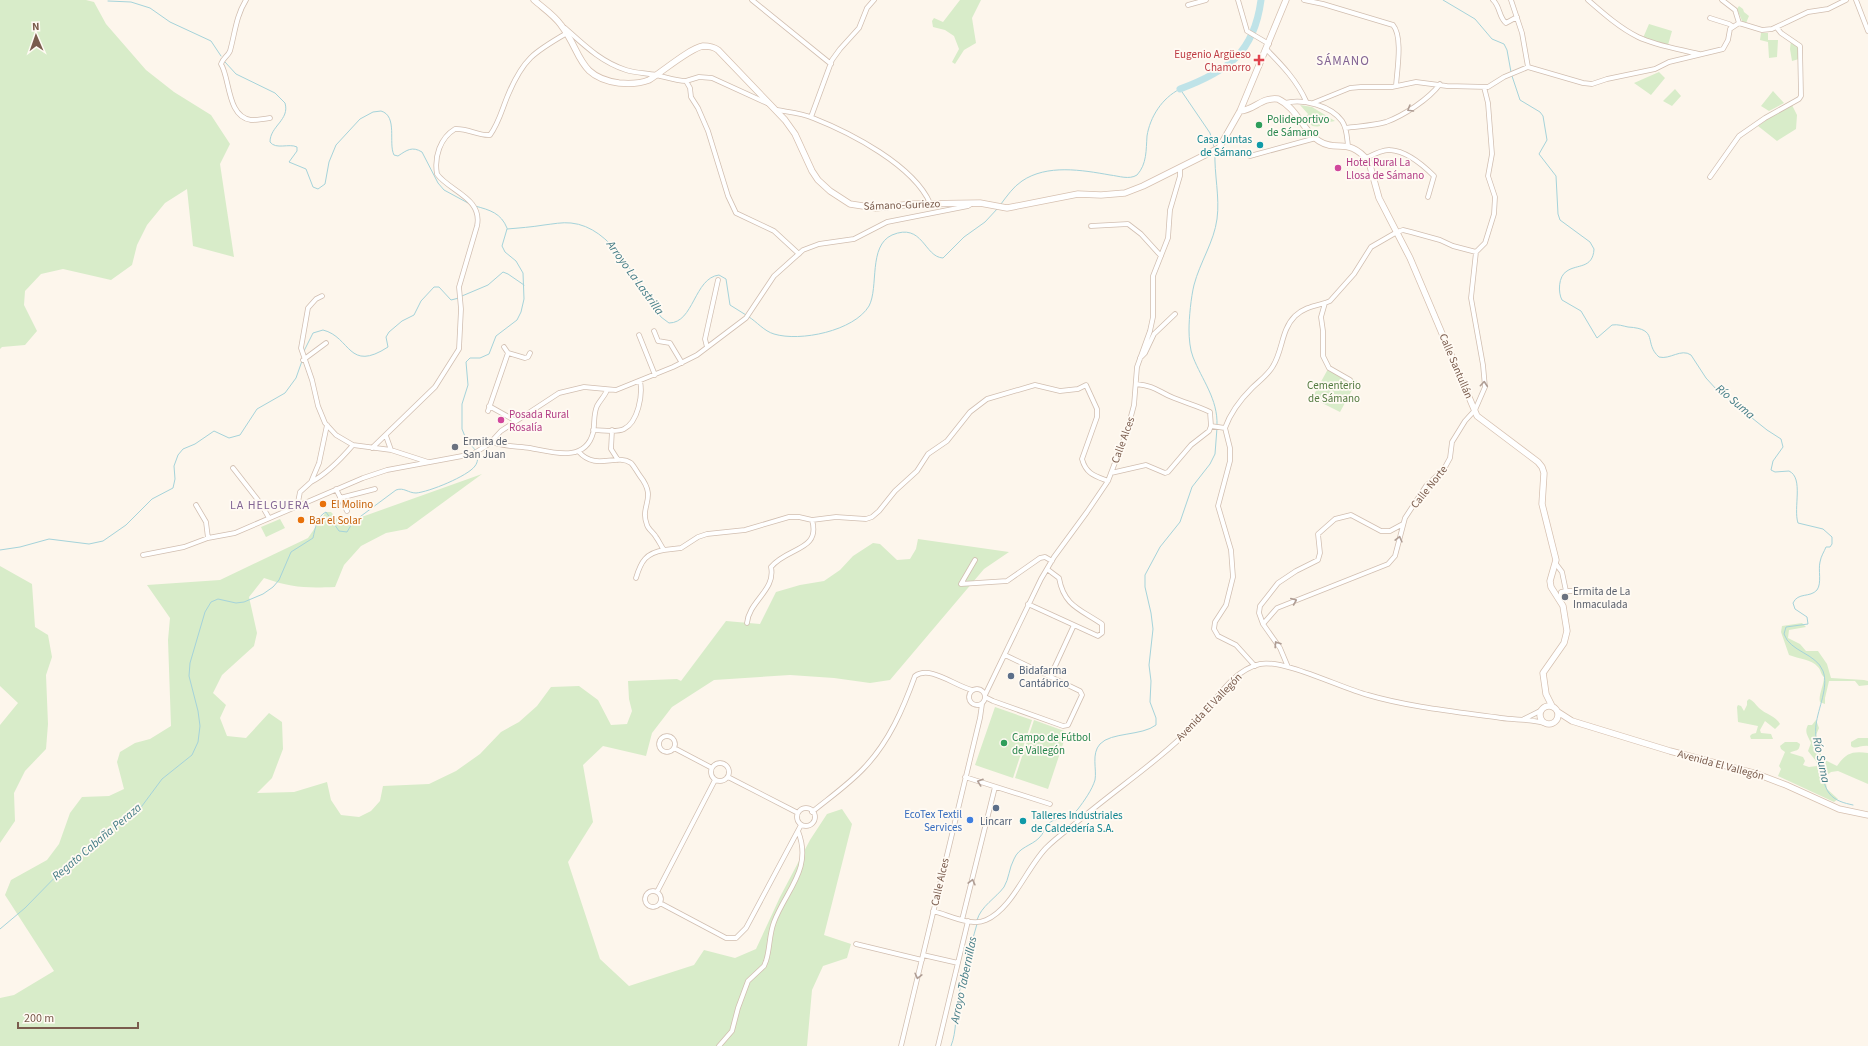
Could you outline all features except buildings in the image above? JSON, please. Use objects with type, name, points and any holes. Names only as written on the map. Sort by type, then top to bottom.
[{"type":"street","points":[[246,0],[236,20],[229,53],[222,60],[221,64],[225,70],[234,107],[241,115],[250,120],[270,118]]},
{"type":"street","name":"Sámano-Guriezo","points":[[534,0],[562,25],[579,58],[587,68],[599,78],[636,84],[649,80],[695,49],[702,46],[714,47],[731,62],[774,108],[795,134],[818,180],[841,199],[850,204],[867,207],[930,203],[974,203],[1014,208],[1078,194],[1101,195],[1125,193],[1143,186],[1215,150],[1223,143],[1240,111],[1268,47],[1286,0]]},
{"type":"street","points":[[752,0],[831,64]]},
{"type":"street","points":[[812,117],[836,54],[859,28],[867,8],[874,0]]},
{"type":"street","points":[[1188,5],[1206,0]]},
{"type":"street","points":[[1238,0],[1245,28],[1250,34],[1260,39],[1268,47],[1286,69],[1302,92],[1306,101]]},
{"type":"street","points":[[1304,0],[1323,4],[1393,25],[1397,30],[1398,42],[1396,86]]},
{"type":"street","points":[[1493,0],[1503,21],[1506,23],[1517,17]]},
{"type":"street","points":[[1511,0],[1522,32],[1528,67]]},
{"type":"street","points":[[1588,0],[1618,25],[1638,37],[1650,42],[1699,54]]},
{"type":"street","points":[[1722,0],[1735,10],[1739,24]]},
{"type":"street","points":[[1710,18],[1732,26],[1739,24],[1762,30],[1777,28],[1808,12],[1828,9],[1846,0]]},
{"type":"street","points":[[1856,0],[1868,31]]},
{"type":"street","points":[[562,25],[592,53],[605,61],[627,70],[657,75],[674,81],[686,81],[699,77],[712,78],[774,108],[812,117],[873,148],[905,170],[917,182],[930,203]]},
{"type":"street","points":[[1313,103],[1350,88],[1379,88],[1416,82],[1488,87],[1509,75],[1528,67],[1589,84],[1658,68],[1669,62],[1723,49],[1728,40],[1732,26]]},
{"type":"street","points":[[1710,177],[1739,136],[1801,96],[1800,46],[1781,33],[1777,28]]},
{"type":"street","points":[[372,448],[386,436],[394,425],[412,410],[435,387],[457,353],[461,338],[461,279],[478,221],[470,200],[448,185],[437,174],[436,161],[442,142],[446,135],[455,129],[490,135],[497,124],[508,95],[524,63],[536,52],[567,34]]},
{"type":"street","points":[[686,81],[690,88],[691,97],[698,108],[708,131],[728,196],[736,213],[774,231],[799,254]]},
{"type":"street","points":[[1345,128],[1372,125],[1392,119],[1429,96],[1440,84]]},
{"type":"street","points":[[1255,666],[1236,644],[1218,636],[1214,629],[1215,622],[1220,617],[1226,605],[1233,577],[1231,550],[1218,506],[1230,461],[1230,448],[1223,428],[1243,398],[1273,367],[1279,355],[1288,325],[1294,317],[1309,307],[1330,301],[1354,274],[1371,247],[1397,232],[1404,230],[1476,252],[1485,243],[1493,223],[1495,197],[1488,176],[1492,154],[1488,103],[1484,87]]},
{"type":"street","points":[[1240,111],[1268,99],[1278,99],[1285,103],[1316,138],[1325,144],[1348,146],[1356,149],[1366,158],[1390,150],[1408,156],[1426,168],[1434,176],[1428,197]]},
{"type":"street","points":[[1285,103],[1306,101],[1313,103],[1338,118],[1345,128],[1348,146]]},
{"type":"street","points":[[1250,156],[1316,138]]},
{"type":"street","name":"Calle Santullán","points":[[1366,158],[1370,166],[1379,198],[1410,258],[1480,420],[1538,462],[1542,467],[1544,473],[1542,504],[1556,564],[1550,581],[1551,587],[1561,603],[1566,635],[1559,650],[1545,669],[1543,680],[1546,694]]},
{"type":"street","name":"Calle Alces","points":[[901,1046],[984,699],[1028,604],[1047,569],[1108,480],[1132,417],[1137,367],[1150,331],[1153,316],[1153,276],[1168,238],[1170,210],[1180,176],[1180,168]]},
{"type":"street","points":[[143,555],[184,547],[208,538],[235,534],[356,480],[387,470],[474,454],[482,450],[501,431],[559,393],[584,387],[616,390],[655,375],[697,355],[746,318],[774,276],[799,254],[819,244],[854,239],[887,222],[968,206],[974,203]]},
{"type":"street","points":[[1091,226],[1128,224],[1141,234],[1161,256]]},
{"type":"street","name":"Calle Norte","points":[[1263,624],[1277,608],[1388,564],[1395,556],[1403,524],[1411,507],[1423,490],[1444,469],[1450,458],[1452,442],[1465,421],[1475,410],[1485,387],[1483,365],[1471,298],[1476,252]]},
{"type":"street","points":[[707,347],[705,339],[718,280]]},
{"type":"street","points":[[322,296],[311,303],[306,314],[301,348],[303,360],[312,380],[318,406],[327,425],[340,439],[353,445],[391,450],[429,462]]},
{"type":"street","points":[[1325,303],[1321,317],[1323,331],[1323,356],[1329,368],[1350,380]]},
{"type":"street","points":[[1140,358],[1145,353],[1154,334],[1175,314]]},
{"type":"street","points":[[654,331],[658,341],[670,343],[682,363]]},
{"type":"street","points":[[639,335],[655,375]]},
{"type":"street","points":[[303,360],[326,343]]},
{"type":"street","points":[[504,347],[505,351],[508,353],[525,358],[528,357],[530,353]]},
{"type":"street","points":[[508,353],[489,409],[516,421]]},
{"type":"street","points":[[593,430],[622,430],[630,424],[642,400],[640,381]]},
{"type":"street","points":[[1111,473],[1146,465],[1165,473],[1168,472],[1191,446],[1209,431],[1212,426],[1210,412],[1173,397],[1154,386],[1136,384]]},
{"type":"street","points":[[636,578],[643,560],[648,555],[664,550],[681,548],[698,537],[707,534],[745,530],[789,517],[799,517],[812,520],[836,517],[866,519],[872,517],[879,511],[895,491],[917,471],[928,454],[947,441],[970,412],[987,399],[1035,386],[1065,391],[1078,389],[1086,385],[1097,409],[1097,417],[1082,459],[1084,466],[1093,476],[1108,480]]},
{"type":"street","points":[[491,441],[496,444],[566,453],[579,452],[587,445],[593,430],[593,420],[598,405],[607,390]]},
{"type":"street","points":[[311,482],[320,463],[327,425]]},
{"type":"street","points":[[1212,426],[1223,428]]},
{"type":"street","points":[[612,430],[610,449],[618,460]]},
{"type":"street","points":[[386,436],[391,450]]},
{"type":"street","points":[[297,506],[300,492],[340,460],[353,445]]},
{"type":"street","points":[[579,452],[587,459],[596,461],[618,460],[631,464],[645,482],[649,490],[645,517],[647,526],[664,550]]},
{"type":"street","points":[[233,468],[261,504],[269,518]]},
{"type":"street","points":[[336,489],[348,511]]},
{"type":"street","points":[[340,498],[375,489]]},
{"type":"street","points":[[196,505],[206,522],[208,538]]},
{"type":"street","points":[[1288,666],[1280,648],[1263,624],[1259,609],[1262,601],[1278,583],[1296,571],[1318,560],[1320,547],[1318,534],[1332,520],[1351,515],[1371,527],[1386,531],[1390,531],[1403,524]]},
{"type":"street","points":[[747,622],[750,610],[768,588],[773,575],[771,567],[776,560],[808,544],[813,537],[815,529],[812,520]]},
{"type":"street","points":[[976,560],[961,584],[1006,581],[1040,558],[1045,557],[1052,561]]},
{"type":"street","points":[[1556,564],[1562,572],[1566,591]]},
{"type":"street","points":[[1028,604],[1098,636],[1102,633],[1102,624],[1068,602],[1061,590],[1059,578],[1047,569]]},
{"type":"street","points":[[1561,603],[1561,592],[1583,591]]},
{"type":"street","points":[[1050,677],[1074,625]]},
{"type":"street","points":[[975,705],[984,699],[993,701],[1066,726],[1074,713],[1082,693],[1005,655]]},
{"type":"street","name":"Avenida El Vallegón","points":[[968,921],[984,922],[1001,911],[1010,901],[1036,859],[1053,841],[1169,747],[1194,724],[1229,683],[1240,673],[1255,666],[1271,663],[1288,666],[1368,695],[1411,704],[1544,723]]},
{"type":"street","points":[[812,812],[864,768],[878,750],[902,712],[915,676],[923,671],[931,672],[960,687],[972,690],[976,688],[982,690],[990,686]]},
{"type":"street","points":[[960,687],[968,695],[970,702],[975,705],[980,718]]},
{"type":"street","points":[[968,695],[972,690]]},
{"type":"street","points":[[982,690],[984,699]]},
{"type":"street","points":[[1546,694],[1552,706],[1572,721]]},
{"type":"street","points":[[1546,694],[1540,718],[1544,723],[1572,721]]},
{"type":"street","points":[[1522,720],[1542,709],[1552,706]]},
{"type":"street","points":[[1553,723],[1558,718],[1558,712]]},
{"type":"street","name":"Avenida El Vallegón","points":[[1572,721],[1670,752],[1758,774],[1839,809],[1868,816]]},
{"type":"street","points":[[665,736],[672,737],[675,742],[674,748],[669,752],[663,751],[659,746],[660,740],[665,736]]},
{"type":"street","points":[[674,748],[712,768]]},
{"type":"street","points":[[718,764],[724,764],[729,770],[728,777],[722,781],[715,780],[711,774],[712,768],[718,764]]},
{"type":"street","points":[[728,777],[798,813]]},
{"type":"street","points":[[965,777],[1050,804]]},
{"type":"street","points":[[657,892],[715,780]]},
{"type":"street","points":[[962,920],[995,787]]},
{"type":"street","points":[[798,813],[804,809],[812,812]]},
{"type":"street","points":[[798,813],[798,821],[801,825],[807,826],[813,822],[814,816],[812,812]]},
{"type":"street","points":[[660,903],[726,938],[739,936],[746,928],[801,825]]},
{"type":"street","points":[[719,1046],[732,1031],[738,1008],[748,981],[764,966],[773,924],[798,878],[801,866],[802,850],[798,831]]},
{"type":"street","points":[[653,891],[657,892],[661,897],[660,903],[656,907],[648,906],[644,901],[647,893],[653,891]]},
{"type":"street","points":[[933,911],[968,921],[938,1046]]},
{"type":"street","points":[[856,944],[922,960]]},
{"type":"street","points":[[923,955],[958,963]]},
{"type":"green space","points":[[0,0],[86,0],[94,2],[106,24],[146,70],[174,92],[211,115],[230,144],[220,164],[234,257],[193,246],[187,189],[165,203],[147,225],[137,245],[132,265],[111,280],[63,269],[41,274],[25,291],[24,305],[37,331],[25,345],[2,347],[0,349]]},
{"type":"green space","points":[[960,0],[981,0],[972,18],[976,43],[964,50],[955,64],[952,62],[959,49],[954,36],[945,30],[933,27],[932,21],[934,18],[943,22]]},
{"type":"green space","points":[[1739,6],[1749,16],[1746,23],[1743,23],[1737,9]]},
{"type":"green space","points":[[1649,24],[1672,31],[1668,45],[1643,38]]},
{"type":"green space","points":[[1761,33],[1768,33],[1768,40],[1778,40],[1777,57],[1769,58],[1768,42],[1760,40]]},
{"type":"green space","points":[[1791,40],[1798,46],[1799,59],[1792,61],[1790,49]]},
{"type":"green space","points":[[1659,72],[1665,78],[1651,95],[1634,83]]},
{"type":"green space","points":[[1675,89],[1681,96],[1672,106],[1663,101]]},
{"type":"green space","points":[[1773,91],[1784,103],[1769,111],[1761,106]]},
{"type":"green space","points":[[1300,105],[1312,107],[1335,121],[1320,124],[1320,126],[1313,126],[1309,124],[1305,118],[1308,114]]},
{"type":"green space","points":[[1788,105],[1792,105],[1797,115],[1796,129],[1777,141],[1758,126]]},
{"type":"green space","name":"Cementerio de Sámano","points":[[1328,369],[1350,381],[1351,378],[1357,381],[1340,412],[1312,398]]},
{"type":"green space","points":[[482,474],[407,529],[386,533],[361,546],[344,565],[335,587],[299,587],[264,578],[249,597],[257,633],[254,646],[222,675],[213,693],[226,705],[220,718],[227,736],[246,738],[269,713],[282,722],[283,749],[272,778],[257,793],[294,792],[327,782],[331,800],[341,815],[359,817],[371,811],[380,801],[383,786],[429,784],[456,771],[480,754],[501,732],[519,722],[537,706],[551,687],[579,686],[598,700],[611,725],[627,724],[632,711],[629,699],[628,681],[677,679],[681,681],[726,621],[760,624],[776,592],[800,585],[824,581],[840,570],[853,556],[873,543],[880,544],[897,560],[910,559],[916,549],[918,539],[1009,552],[984,569],[890,680],[870,683],[834,678],[790,675],[714,680],[672,707],[652,733],[646,756],[603,746],[583,765],[593,822],[568,862],[600,959],[629,986],[694,965],[704,950],[735,958],[756,949],[780,897],[810,840],[827,814],[842,809],[852,824],[824,935],[851,944],[847,958],[823,966],[812,990],[807,1046],[0,1046],[0,998],[14,995],[54,971],[5,895],[11,880],[47,860],[59,844],[70,813],[82,797],[109,796],[124,789],[117,762],[120,752],[135,743],[150,739],[171,726],[168,640],[170,618],[147,585],[220,580],[308,538],[326,512],[331,512],[342,524]]},
{"type":"green space","points":[[280,519],[285,528],[266,537],[261,527]]},
{"type":"green space","points":[[0,566],[32,584],[35,627],[48,635],[52,657],[46,675],[48,724],[46,749],[25,771],[14,793],[15,821],[0,843],[0,725],[18,703],[0,686]]},
{"type":"green space","points":[[1802,623],[1806,627],[1789,630],[1788,638],[1800,644],[1806,651],[1818,651],[1827,664],[1831,678],[1864,680],[1868,681],[1868,685],[1859,686],[1855,681],[1829,681],[1825,704],[1820,702],[1824,677],[1819,668],[1812,662],[1789,655],[1781,632],[1782,626]]},
{"type":"green space","points":[[1749,699],[1761,710],[1776,719],[1780,724],[1775,729],[1765,721],[1760,730],[1761,733],[1771,734],[1773,739],[1751,739],[1750,736],[1756,733],[1758,726],[1738,722],[1737,707],[1738,705],[1741,706],[1744,711]]},
{"type":"green space","name":"Campo de Fútbol de Vallegón","points":[[995,707],[1032,720],[1013,778],[975,765]]},
{"type":"green space","points":[[1034,720],[1067,732],[1048,789],[1015,778]]},
{"type":"green space","points":[[1816,720],[1819,728],[1816,735],[1820,743],[1821,756],[1825,760],[1837,766],[1843,758],[1850,754],[1858,752],[1868,753],[1868,784],[1838,771],[1831,772],[1825,777],[1827,789],[1838,799],[1834,802],[1778,776],[1781,769],[1779,766],[1785,752],[1780,746],[1785,742],[1797,742],[1800,744],[1798,750],[1790,753],[1803,757],[1805,761],[1803,765],[1809,767],[1817,766],[1816,761],[1808,751],[1811,743],[1806,732],[1808,725],[1812,725]]},
{"type":"green space","points":[[1858,738],[1868,738],[1868,746],[1854,748],[1851,746],[1851,742]]},
{"type":"waterway","points":[[1180,89],[1212,75],[1236,58],[1245,47],[1252,34],[1261,0]]},
{"type":"waterway","name":"Río Suma","points":[[1443,0],[1475,19],[1492,39],[1504,44],[1507,50],[1511,72]]},
{"type":"waterway","name":"Arroyo La Lastrilla","points":[[108,1],[131,2],[150,8],[170,22],[211,41],[221,56]]},
{"type":"waterway","name":"Arroyo La Lastrilla","points":[[225,62],[236,74],[275,93],[285,103],[285,114],[273,132],[270,142],[276,146],[297,147],[297,151],[289,162],[306,169],[313,187],[318,189],[325,184],[329,162],[336,145],[360,119],[373,112],[381,111],[386,114],[391,124],[392,150],[394,155],[398,156],[412,149],[422,152],[438,183],[444,190],[468,203]]},
{"type":"waterway","name":"Río Suma","points":[[1512,76],[1520,100],[1540,112],[1543,116],[1547,140],[1539,154],[1556,176],[1558,214],[1560,220],[1590,242],[1594,249],[1591,260],[1588,263],[1564,273],[1560,281],[1559,289],[1562,300],[1581,311],[1597,338],[1612,325],[1638,328],[1648,334],[1654,352],[1659,357],[1667,357],[1679,353],[1687,353],[1691,355],[1706,378],[1717,390],[1767,430],[1781,439],[1783,447],[1773,461],[1771,470],[1775,472],[1789,471],[1796,480],[1798,523],[1823,529],[1832,537],[1832,544],[1830,547],[1826,547],[1820,560],[1819,584],[1817,590],[1811,594],[1798,597],[1793,603],[1795,609],[1807,617],[1808,624],[1786,627],[1784,634],[1792,645],[1815,660],[1823,671],[1825,684],[1816,725],[1817,750],[1823,780],[1831,796],[1840,801],[1853,805]]},
{"type":"waterway","name":"Arroyo La Lastrilla","points":[[1001,204],[1019,183],[1042,172],[1053,170],[1076,170],[1124,177],[1137,175],[1143,166],[1147,136],[1154,115],[1162,103],[1180,89],[1210,133],[1214,147]]},
{"type":"waterway","name":"Arroyo Tabernillas","points":[[1215,152],[1218,202],[1217,219],[1213,236],[1194,285],[1190,308],[1189,330],[1192,354],[1212,398],[1217,416],[1217,425]]},
{"type":"waterway","name":"Arroyo La Lastrilla","points":[[475,206],[494,213],[502,219],[507,228]]},
{"type":"waterway","name":"Arroyo La Lastrilla","points":[[749,317],[770,333],[785,336],[798,337],[812,335],[839,328],[862,315],[869,306],[872,298],[877,257],[885,240],[892,235],[902,232],[910,233],[917,236],[931,252],[943,258],[964,237],[985,222],[998,208]]},
{"type":"waterway","name":"Arroyo La Lastrilla","points":[[507,229],[558,223],[571,223],[586,227],[599,234],[611,244],[631,270],[661,317],[669,323],[677,321],[684,316],[704,284],[711,278],[719,275],[726,279],[730,305],[746,315]]},
{"type":"waterway","name":"Regato Cabaña Peraza","points":[[476,451],[466,439],[462,429],[462,404],[468,385],[466,362],[470,358],[480,358],[489,354],[496,336],[517,320],[521,312],[524,299],[523,273],[516,261],[505,252],[502,246],[507,229]]},
{"type":"waterway","points":[[462,296],[488,285],[503,272],[524,285]]},
{"type":"waterway","points":[[304,351],[313,333],[323,330],[339,339],[357,355],[365,356],[375,354],[388,347],[386,337],[389,332],[402,321],[414,315],[421,301],[434,287],[439,287],[451,300],[459,298]]},
{"type":"waterway","points":[[0,550],[20,547],[49,539],[89,544],[103,541],[126,525],[152,499],[173,488],[175,479],[174,466],[178,455],[183,449],[195,444],[214,431],[229,438],[240,435],[257,409],[285,393],[296,378],[302,361]]},
{"type":"waterway","name":"Arroyo Tabernillas","points":[[977,920],[985,906],[1004,887],[1012,862],[1016,855],[1022,849],[1036,841],[1042,835],[1049,823],[1075,813],[1083,802],[1094,784],[1095,757],[1097,748],[1100,744],[1105,740],[1143,731],[1156,725],[1156,718],[1150,702],[1151,681],[1149,665],[1153,629],[1145,587],[1145,575],[1160,547],[1180,522],[1192,487],[1210,464],[1215,454],[1217,428]]},
{"type":"waterway","name":"Regato Cabaña Peraza","points":[[0,929],[25,908],[68,864],[105,834],[139,810],[162,779],[192,755],[198,742],[200,726],[198,711],[189,676],[190,663],[205,612],[211,602],[218,599],[236,603],[244,602],[263,594],[273,587],[279,580],[291,552],[313,538],[318,520],[320,516],[326,512],[339,531],[347,532],[353,522],[396,490],[401,489],[416,493],[422,492],[448,483],[465,474],[476,464],[478,460],[477,454]]},
{"type":"waterway","name":"Arroyo Tabernillas","points":[[951,1046],[966,962],[977,924]]},
{"type":"place","name":"Eugenio Argüeso Chamorro","points":[[1259,60]]},
{"type":"place","name":"Polideportivo de Sámano","points":[[1259,125]]},
{"type":"place","name":"Casa Juntas de Sámano","points":[[1260,145]]},
{"type":"place","name":"Hotel Rural La Llosa de Sámano","points":[[1338,168]]},
{"type":"place","name":"Posada Rural Rosalía","points":[[501,420]]},
{"type":"place","name":"Ermita de San Juan","points":[[455,447]]},
{"type":"place","name":"El Molino","points":[[323,504]]},
{"type":"place","name":"Bar el Solar","points":[[301,520]]},
{"type":"place","name":"Ermita de La Inmaculada","points":[[1565,597]]},
{"type":"place","name":"Bidafarma Cantábrico","points":[[1011,676]]},
{"type":"place","name":"Campo de Fútbol de Vallegón","points":[[1004,743]]},
{"type":"place","name":"Lincarr","points":[[996,808]]},
{"type":"place","name":"EcoTex Textil Services","points":[[970,820]]},
{"type":"place","name":"Talleres Industriales de Caldedería S.A.","points":[[1023,821]]},
{"type":"district","name":"SÁMANO","points":[[1343,61]]},
{"type":"district","name":"LA HELGUERA","points":[[270,505]]}]
